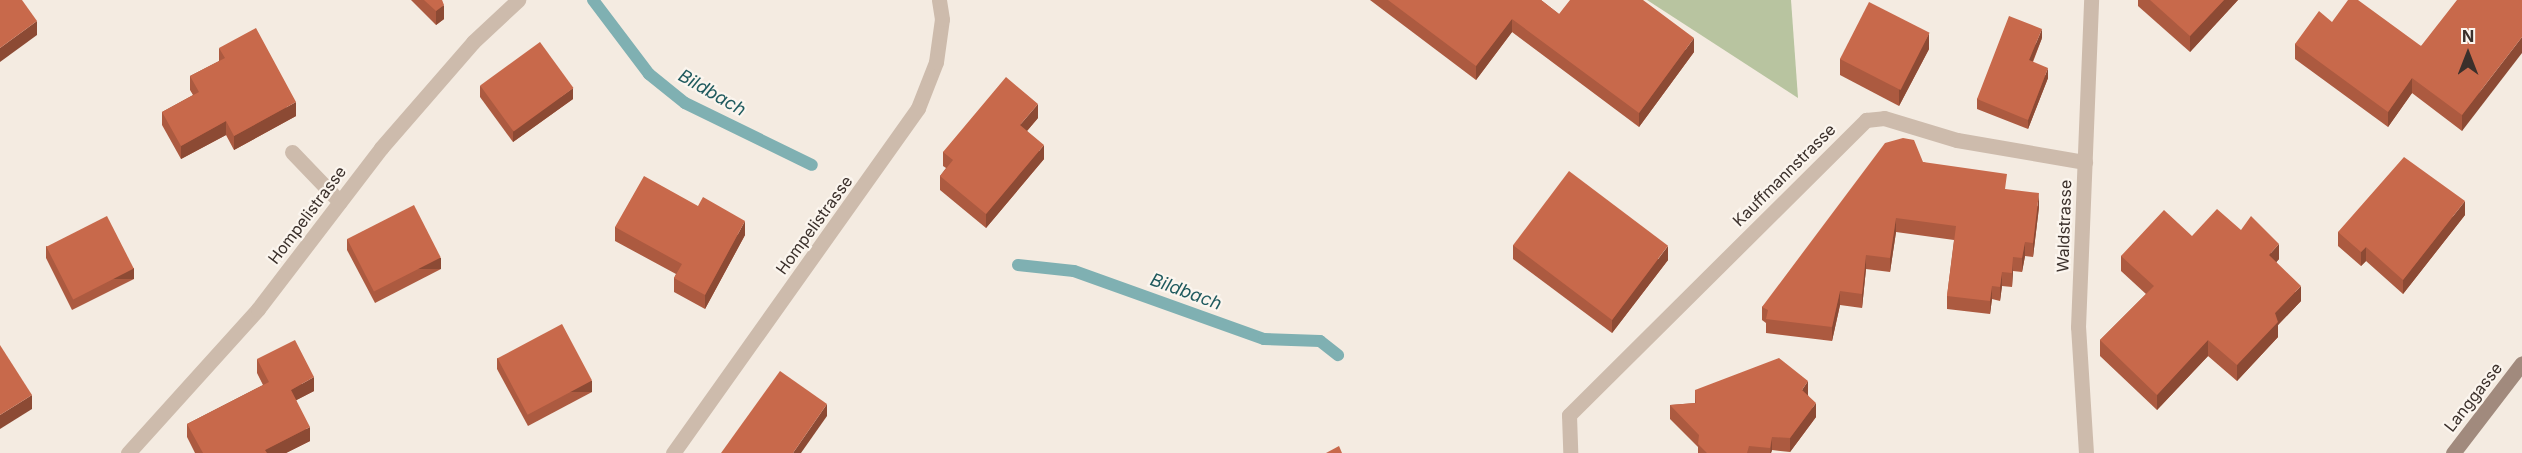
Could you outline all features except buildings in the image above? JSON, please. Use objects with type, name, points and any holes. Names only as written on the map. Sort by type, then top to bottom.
[{"type":"main road","name":"Langgasse","points":[[2453,453],[2522,363]]},
{"type":"street","name":"Hompelistrasse","points":[[128,453],[258,309],[381,148],[473,42],[518,0]]},
{"type":"street","name":"Hompelistrasse","points":[[673,453],[918,108],[936,62],[942,19],[939,0]]},
{"type":"street","name":"Waldstrasse","points":[[2086,453],[2078,327],[2091,0]]},
{"type":"street","name":"Kauffmannstrasse","points":[[1570,453],[1569,415],[1866,120],[1884,118],[1957,140],[2085,162]]},
{"type":"street","points":[[292,152],[340,202]]},
{"type":"green space","points":[[1647,0],[1791,0],[1798,98]]},
{"type":"waterway","name":"Bildbach","points":[[593,0],[649,74],[685,103],[812,165]]},
{"type":"waterway","name":"Bildbach","points":[[1018,265],[1074,271],[1264,339],[1320,341],[1338,355]]}]
